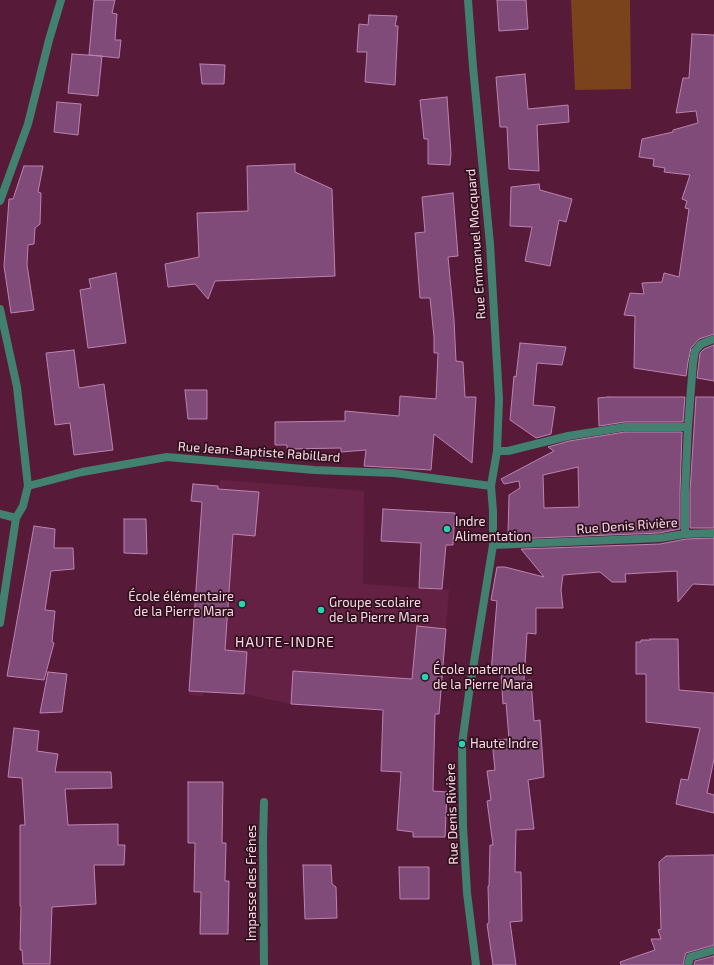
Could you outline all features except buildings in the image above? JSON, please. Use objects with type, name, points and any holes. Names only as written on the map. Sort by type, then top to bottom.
[{"type":"street","points":[[0,201],[28,124],[49,40],[61,0]]},
{"type":"street","name":"Rue Emmanuel Mocquard","points":[[468,0],[490,244],[498,399],[497,451],[491,486]]},
{"type":"street","points":[[0,309],[17,387],[28,486],[22,506],[16,518],[0,623]]},
{"type":"street","points":[[685,534],[688,427],[693,363],[695,351],[701,344],[714,340]]},
{"type":"street","points":[[497,451],[508,451],[568,436],[625,427],[688,427]]},
{"type":"street","name":"Rue Jean-Baptiste Rabillard","points":[[28,486],[82,472],[167,457],[314,470],[394,473],[491,486]]},
{"type":"street","name":"Rue Denis Rivière","points":[[476,965],[467,892],[463,826],[462,744],[493,545],[491,486]]},
{"type":"street","points":[[0,514],[16,518]]},
{"type":"street","name":"Rue Denis Rivière","points":[[493,545],[660,538],[685,534],[714,533]]},
{"type":"street","name":"Impasse des Frênes","points":[[264,802],[264,965]]},
{"type":"street","points":[[688,965],[690,957],[714,950]]},
{"type":"shaded area","points":[[571,0],[630,0],[631,89],[575,90]]},
{"type":"shaded area","name":"Groupe scolaire de la Pierre Mara","points":[[221,480],[364,491],[363,584],[449,590],[439,714],[291,704],[244,694],[204,692],[203,696],[189,695],[202,502],[191,501],[193,484],[218,486]]},
{"type":"place","name":"Indre Alimentation","points":[[447,529]]},
{"type":"place","name":"École élémentaire de la Pierre Mara","points":[[242,604]]},
{"type":"place","name":"Groupe scolaire de la Pierre Mara","points":[[321,610]]},
{"type":"place","name":"École maternelle de la Pierre Mara","points":[[425,677]]},
{"type":"place","name":"Haute Indre","points":[[462,744]]},
{"type":"district","name":"HAUTE-INDRE","points":[[285,642]]}]
